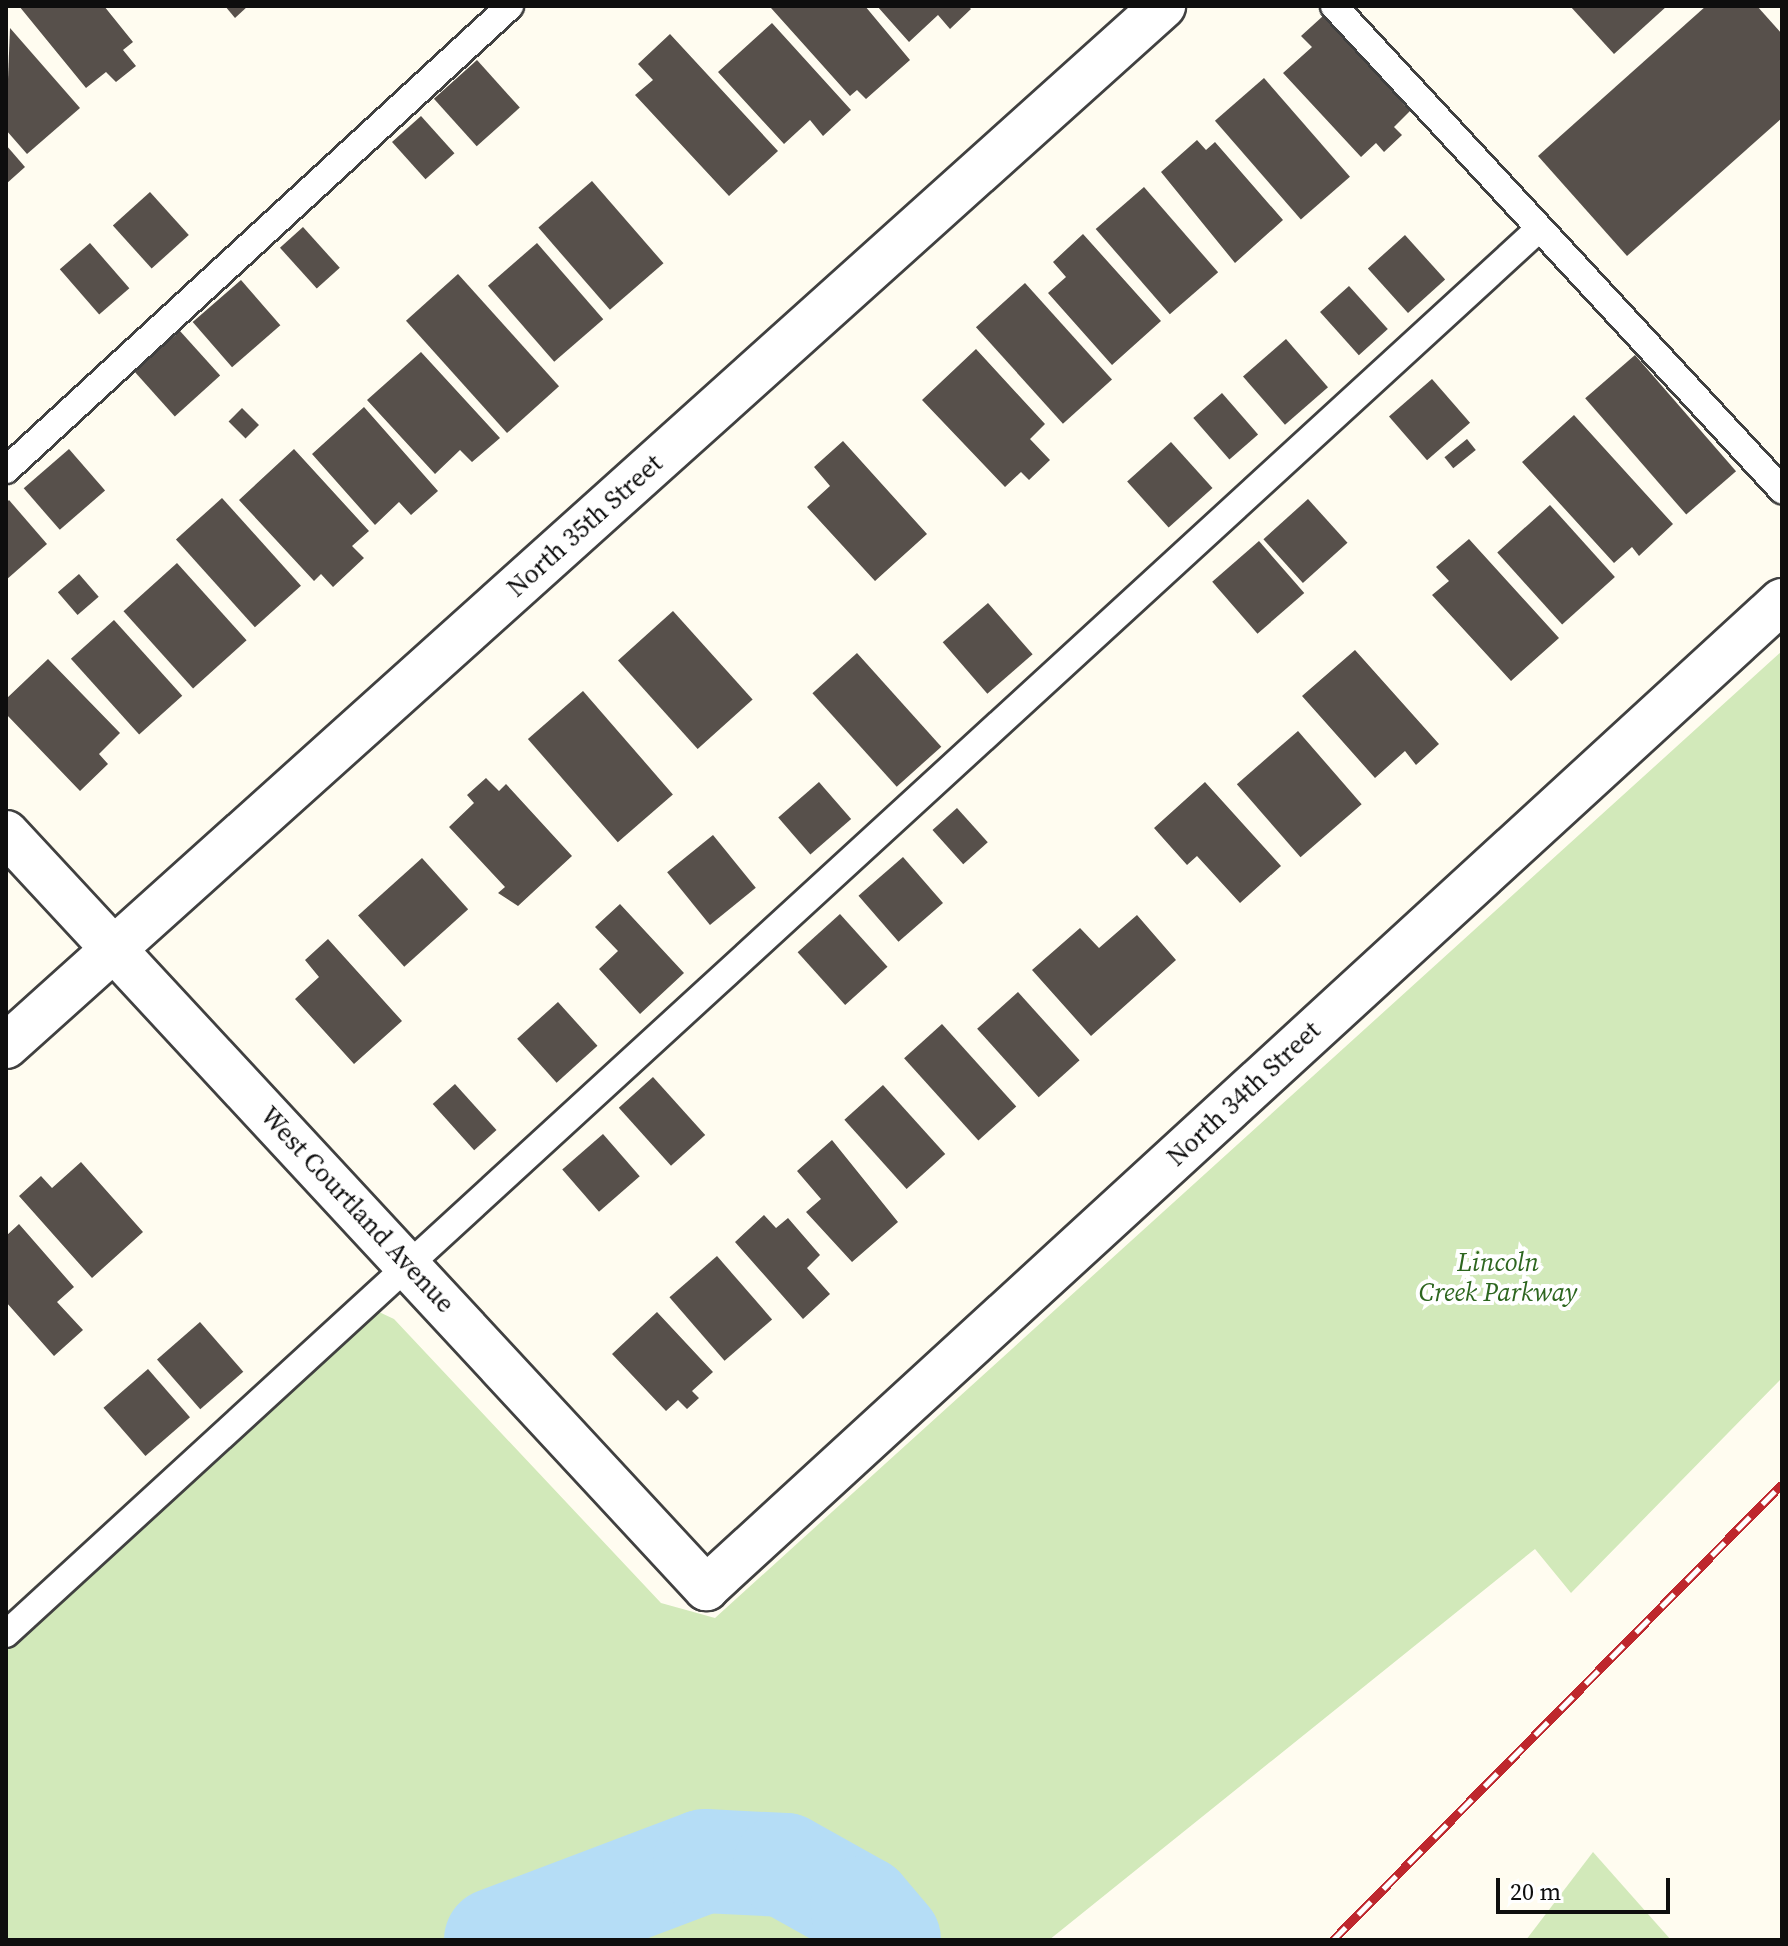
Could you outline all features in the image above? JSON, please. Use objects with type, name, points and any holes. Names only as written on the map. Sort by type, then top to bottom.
[{"type":"street","name":"North 35th Street","points":[[6,1046],[1163,6]]},
{"type":"street","name":"North 34th Street","points":[[706,1588],[1782,601]]},
{"type":"street","name":"West Courtland Avenue","points":[[6,833],[706,1588]]},
{"type":"lane","points":[[6,470],[510,6]]},
{"type":"lane","points":[[1334,6],[1782,490]]},
{"type":"lane","points":[[6,1634],[412,1268],[1539,229]]},
{"type":"green space","name":"Lincoln Creek Parkway","points":[[1782,651],[1782,1378],[1571,1593],[1535,1549],[1049,1940],[6,1940],[6,1635],[364,1305],[394,1319],[661,1603],[715,1618]]},
{"type":"green space","points":[[1593,1852],[1671,1940],[1526,1940]]},
{"type":"building","points":[[19,6],[104,6],[133,42],[123,50],[136,66],[116,82],[106,72],[86,88]]},
{"type":"building","points":[[225,6],[248,6],[235,18]]},
{"type":"building","points":[[865,6],[910,60],[866,99],[857,90],[850,96],[771,8]]},
{"type":"building","points":[[877,6],[968,6],[971,9],[950,29],[938,15],[909,42]]},
{"type":"building","points":[[1570,6],[1667,6],[1614,54]]},
{"type":"building","points":[[1706,6],[1757,6],[1782,34],[1782,118],[1627,256],[1538,156]]},
{"type":"building","points":[[1323,16],[1410,111],[1394,127],[1402,135],[1384,152],[1376,143],[1361,157],[1283,73],[1312,47],[1301,36]]},
{"type":"building","points":[[772,23],[851,110],[823,136],[810,120],[784,144],[718,72]]},
{"type":"building","points":[[10,28],[80,108],[27,154],[6,130]]},
{"type":"building","points":[[670,34],[778,151],[729,196],[635,95],[653,80],[638,64]]},
{"type":"building","points":[[477,60],[520,108],[477,146],[434,99]]},
{"type":"building","points":[[1264,78],[1350,177],[1301,220],[1215,121]]},
{"type":"building","points":[[421,116],[454,153],[425,179],[392,142]]},
{"type":"building","points":[[1197,140],[1206,150],[1215,142],[1283,220],[1235,263],[1161,172]]},
{"type":"building","points":[[6,145],[25,167],[6,184]]},
{"type":"building","points":[[592,181],[664,263],[610,310],[538,228]]},
{"type":"building","points":[[1144,187],[1218,272],[1170,314],[1096,229]]},
{"type":"building","points":[[150,192],[189,235],[152,269],[113,225]]},
{"type":"building","points":[[303,227],[340,268],[317,289],[280,248]]},
{"type":"building","points":[[1083,234],[1161,321],[1112,365],[1048,293],[1066,277],[1053,262]]},
{"type":"building","points":[[1405,235],[1445,280],[1408,313],[1368,268]]},
{"type":"building","points":[[90,243],[129,288],[99,315],[60,269]]},
{"type":"building","points":[[537,243],[603,319],[554,362],[488,286]]},
{"type":"building","points":[[458,274],[559,386],[507,433],[406,321]]},
{"type":"building","points":[[241,280],[280,325],[232,367],[193,322]]},
{"type":"building","points":[[1025,283],[1112,380],[1063,424],[976,327]]},
{"type":"building","points":[[1349,286],[1388,329],[1359,355],[1320,312]]},
{"type":"building","points":[[180,331],[220,376],[175,416],[135,372]]},
{"type":"building","points":[[1286,339],[1328,387],[1285,425],[1243,376]]},
{"type":"building","points":[[976,349],[1045,424],[1030,439],[1050,460],[1029,480],[1021,472],[1005,487],[922,400]]},
{"type":"building","points":[[421,352],[500,438],[472,462],[460,450],[435,474],[367,400]]},
{"type":"building","points":[[1635,355],[1736,471],[1686,515],[1585,398]]},
{"type":"building","points":[[1432,379],[1470,423],[1427,460],[1389,416]]},
{"type":"building","points":[[1222,393],[1258,435],[1229,459],[1193,418]]},
{"type":"building","points":[[364,407],[438,491],[411,515],[399,502],[375,525],[312,454]]},
{"type":"building","points":[[242,408],[259,425],[246,438],[229,421]]},
{"type":"building","points":[[1574,415],[1673,524],[1639,556],[1632,547],[1614,563],[1522,462]]},
{"type":"building","points":[[1467,439],[1476,450],[1453,468],[1444,457]]},
{"type":"building","points":[[843,441],[927,534],[875,581],[807,507],[830,486],[814,467]]},
{"type":"building","points":[[1171,442],[1212,488],[1169,528],[1127,481]]},
{"type":"building","points":[[69,449],[105,491],[60,530],[24,488]]},
{"type":"building","points":[[294,449],[369,531],[352,546],[364,558],[333,587],[321,574],[314,581],[239,500]]},
{"type":"building","points":[[222,498],[301,586],[255,627],[176,539]]},
{"type":"building","points":[[1308,499],[1347,543],[1303,583],[1263,539]]},
{"type":"building","points":[[9,500],[47,544],[6,580],[6,503]]},
{"type":"building","points":[[1550,505],[1615,577],[1562,625],[1497,553]]},
{"type":"building","points":[[1469,539],[1559,638],[1511,681],[1432,595],[1449,581],[1436,567]]},
{"type":"building","points":[[1259,541],[1304,593],[1257,634],[1212,582]]},
{"type":"building","points":[[177,563],[247,640],[193,688],[123,611]]},
{"type":"building","points":[[79,574],[99,597],[78,615],[58,592]]},
{"type":"building","points":[[988,603],[1033,654],[987,694],[943,642]]},
{"type":"building","points":[[673,611],[753,699],[698,749],[618,661]]},
{"type":"building","points":[[114,620],[182,696],[139,735],[71,659]]},
{"type":"building","points":[[1355,650],[1439,744],[1416,765],[1405,751],[1375,778],[1302,696]]},
{"type":"building","points":[[857,653],[941,747],[897,787],[812,693]]},
{"type":"building","points":[[48,659],[120,733],[99,754],[108,764],[80,791],[6,714],[6,699]]},
{"type":"building","points":[[583,691],[673,794],[618,842],[528,739]]},
{"type":"building","points":[[1298,731],[1362,804],[1301,857],[1237,784]]},
{"type":"building","points":[[486,778],[499,791],[506,784],[572,856],[518,906],[498,893],[505,887],[449,827],[474,803],[467,795]]},
{"type":"building","points":[[819,782],[851,819],[810,854],[778,817]]},
{"type":"building","points":[[1205,782],[1281,866],[1240,903],[1197,856],[1187,865],[1154,828]]},
{"type":"building","points":[[957,808],[988,842],[963,864],[932,830]]},
{"type":"building","points":[[713,835],[756,888],[710,925],[667,872]]},
{"type":"building","points":[[903,857],[943,903],[898,942],[858,896]]},
{"type":"building","points":[[422,858],[468,909],[404,967],[358,916]]},
{"type":"building","points":[[620,904],[684,973],[640,1014],[599,969],[618,951],[595,927]]},
{"type":"building","points":[[840,914],[888,967],[845,1005],[798,952]]},
{"type":"building","points":[[1137,915],[1176,960],[1091,1036],[1032,970],[1080,928],[1099,948]]},
{"type":"building","points":[[328,939],[402,1021],[354,1064],[295,999],[319,977],[305,960]]},
{"type":"building","points":[[1018,992],[1080,1060],[1039,1097],[977,1029]]},
{"type":"building","points":[[558,1002],[597,1046],[557,1083],[517,1039]]},
{"type":"building","points":[[942,1024],[1016,1106],[978,1141],[904,1058]]},
{"type":"building","points":[[653,1077],[705,1135],[671,1166],[619,1108]]},
{"type":"building","points":[[455,1084],[496,1130],[474,1150],[433,1104]]},
{"type":"building","points":[[883,1085],[945,1154],[907,1189],[844,1120]]},
{"type":"building","points":[[603,1134],[640,1176],[599,1212],[562,1169]]},
{"type":"building","points":[[832,1140],[898,1222],[852,1262],[806,1212],[821,1199],[797,1171]]},
{"type":"building","points":[[81,1162],[143,1232],[92,1278],[19,1196],[41,1176],[52,1188]]},
{"type":"building","points":[[764,1215],[776,1228],[788,1218],[820,1255],[807,1268],[830,1294],[803,1319],[735,1242]]},
{"type":"building","points":[[19,1224],[74,1287],[57,1302],[83,1330],[54,1356],[6,1302],[6,1236]]},
{"type":"building","points":[[717,1256],[772,1319],[725,1361],[669,1297]]},
{"type":"building","points":[[657,1312],[713,1372],[692,1391],[699,1398],[687,1409],[678,1400],[666,1411],[612,1354]]},
{"type":"building","points":[[200,1322],[243,1372],[200,1409],[157,1359]]},
{"type":"building","points":[[148,1369],[190,1417],[145,1456],[103,1408]]},
{"type":"waterway","points":[[496,1940],[705,1861],[785,1865],[862,1908],[889,1940]]},
{"type":"railway","points":[[1333,1940],[1782,1484]]}]
